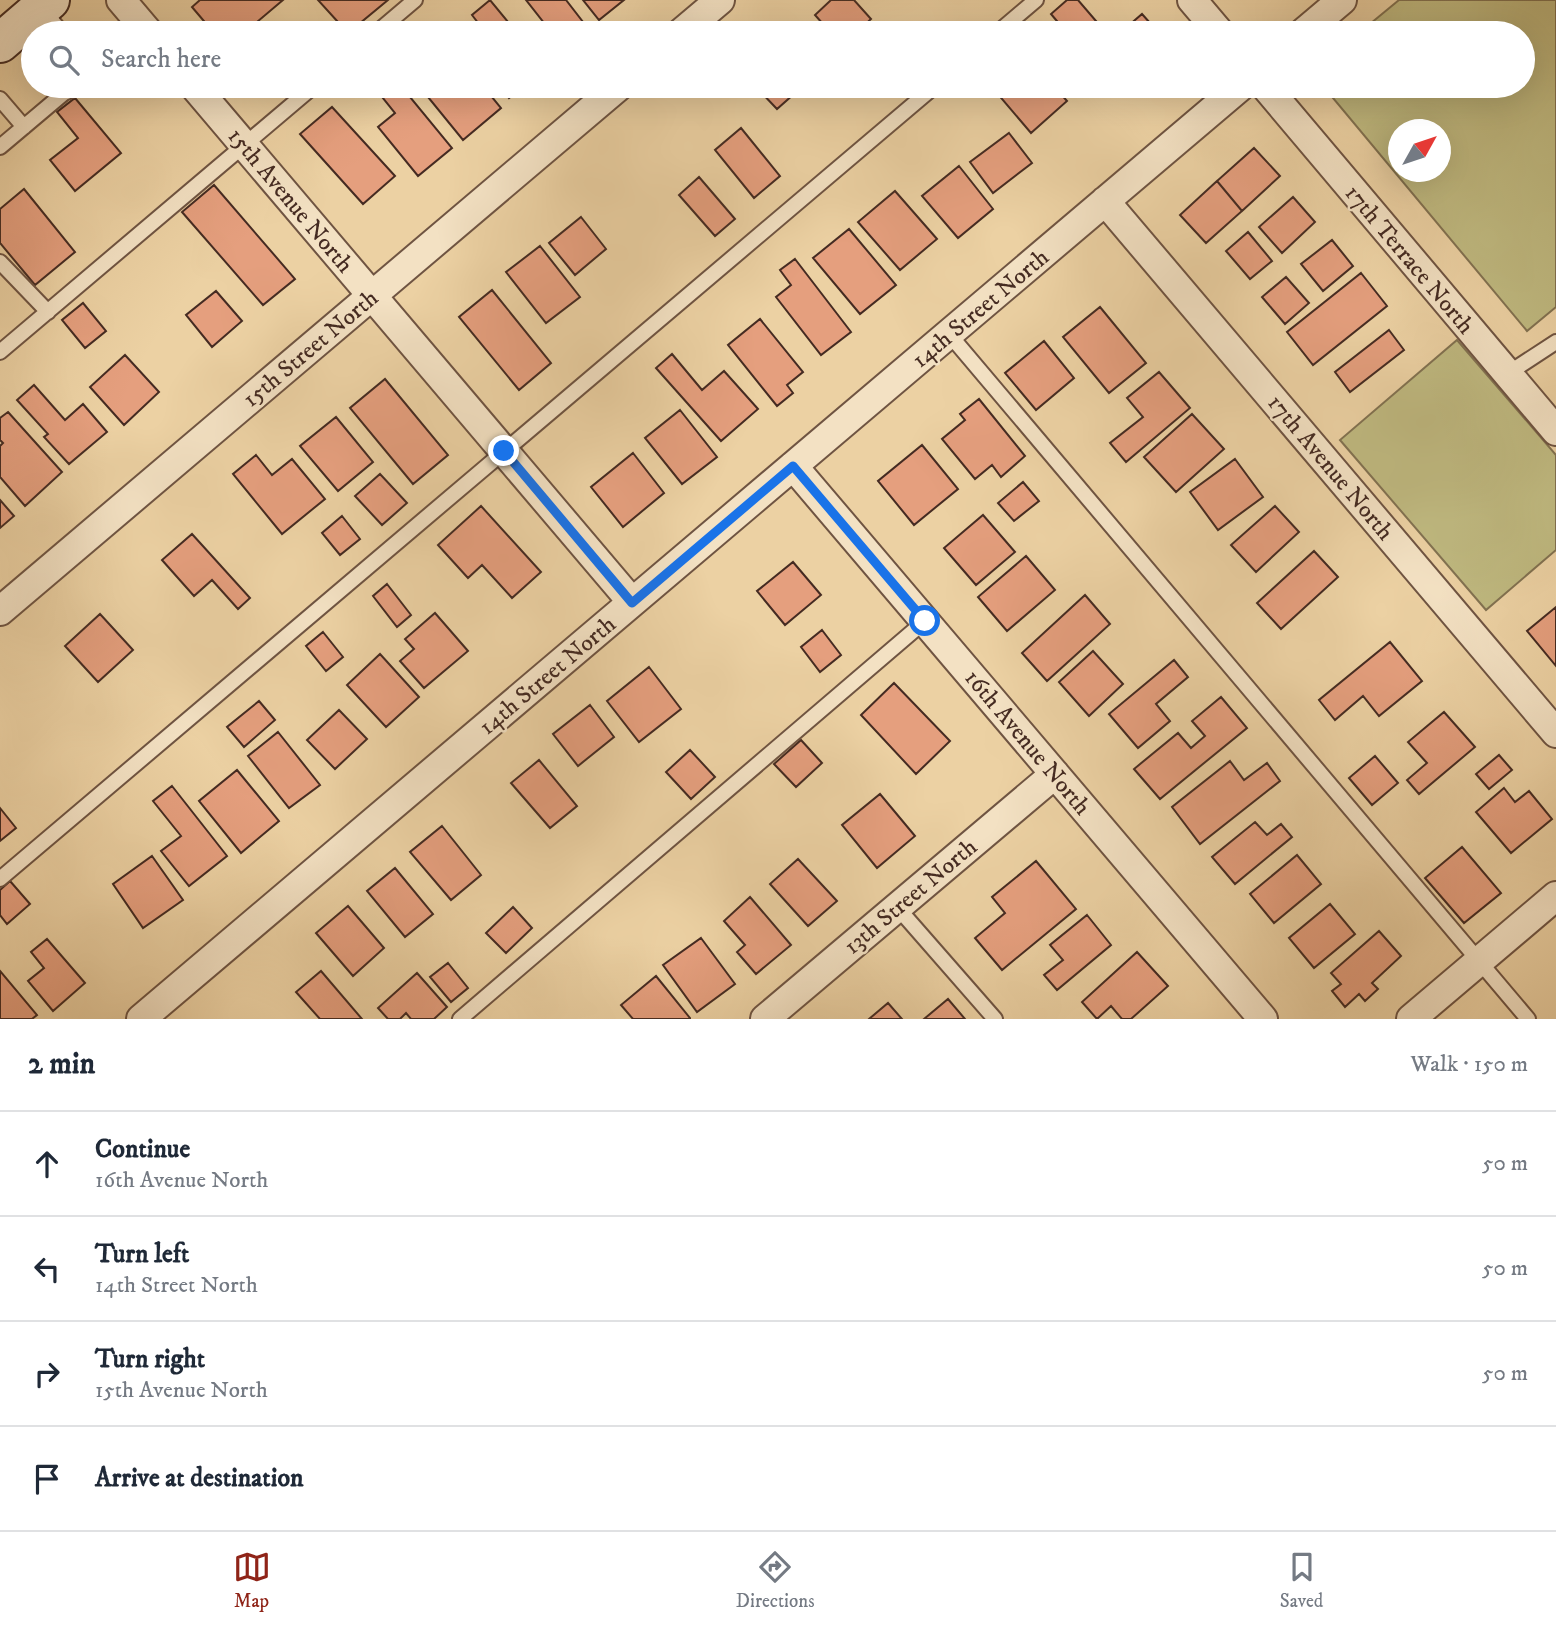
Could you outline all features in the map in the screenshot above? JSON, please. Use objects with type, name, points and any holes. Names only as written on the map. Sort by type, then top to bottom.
[{"type":"street","points":[[121,0],[139,21]]},
{"type":"street","points":[[695,21],[720,0]]},
{"type":"street","points":[[1192,0],[1210,21]]},
{"type":"street","points":[[1317,21],[1342,0]]},
{"type":"street","points":[[0,43],[21,31]]},
{"type":"street","name":"15th Avenue North","points":[[204,98],[632,603]]},
{"type":"street","name":"15th Street North","points":[[0,611],[605,98]]},
{"type":"street","name":"14th Street North","points":[[141,1019],[1227,98]]},
{"type":"street","name":"17th Terrace North","points":[[1275,98],[1556,431]]},
{"type":"street","name":"17th Avenue North","points":[[1105,201],[1556,733]]},
{"type":"street","name":"16th Avenue North","points":[[793,466],[1263,1019]]},
{"type":"street","name":"13th Street North","points":[[765,1019],[1055,774]]},
{"type":"street","points":[[1412,1019],[1556,896]]},
{"type":"lane","points":[[390,21],[415,0]]},
{"type":"lane","points":[[1011,21],[1036,0]]},
{"type":"lane","points":[[0,147],[58,98]]},
{"type":"lane","points":[[0,352],[300,98]]},
{"type":"lane","points":[[0,879],[921,98]]},
{"type":"lane","points":[[0,99],[24,127]]},
{"type":"lane","points":[[0,262],[48,312]]},
{"type":"lane","points":[[948,334],[1528,1019]]},
{"type":"lane","points":[[1507,374],[1556,341]]},
{"type":"lane","points":[[460,1019],[925,621]]},
{"type":"lane","points":[[897,907],[995,1019]]},
{"type":"shaded area","points":[[1399,0],[1556,0],[1556,307],[1527,331],[1403,182],[1451,182],[1451,119],[1388,119],[1388,164],[1333,98],[1535,98],[1535,21],[1374,21]]},
{"type":"shaded area","points":[[1457,340],[1556,455],[1556,550],[1486,610],[1340,440]]},
{"type":"building","points":[[200,0],[283,0],[258,21],[204,21],[192,7]]},
{"type":"building","points":[[318,0],[388,0],[363,21],[337,21]]},
{"type":"building","points":[[490,0],[507,21],[477,21],[472,15]]},
{"type":"building","points":[[526,0],[566,0],[582,21],[543,21]]},
{"type":"building","points":[[583,0],[624,0],[599,20]]},
{"type":"building","points":[[831,0],[854,0],[871,19],[820,21],[815,15]]},
{"type":"building","points":[[1067,0],[1078,0],[1096,21],[1057,21],[1051,14]]},
{"type":"building","points":[[1142,14],[1148,21],[1134,21]]},
{"type":"building","points":[[75,98],[121,153],[75,191],[50,160],[78,138],[57,112]]},
{"type":"building","points":[[383,98],[411,98],[452,148],[418,176],[378,127],[395,113]]},
{"type":"building","points":[[429,98],[493,98],[501,108],[463,140]]},
{"type":"building","points":[[766,98],[789,98],[777,109]]},
{"type":"building","points":[[1001,98],[1064,98],[1067,101],[1031,133]]},
{"type":"building","points":[[332,107],[395,176],[363,204],[300,134]]},
{"type":"building","points":[[741,128],[780,176],[754,198],[715,150]]},
{"type":"building","points":[[1009,133],[1032,163],[993,193],[970,162]]},
{"type":"building","points":[[1254,148],[1280,176],[1242,211],[1217,181]]},
{"type":"building","points":[[959,166],[993,209],[958,238],[922,196]]},
{"type":"building","points":[[699,177],[735,219],[715,236],[679,195]]},
{"type":"building","points":[[1217,181],[1242,211],[1206,243],[1180,215]]},
{"type":"building","points":[[214,185],[295,279],[263,305],[182,212]]},
{"type":"building","points":[[24,189],[75,252],[35,285],[0,243],[0,209]]},
{"type":"building","points":[[895,191],[937,239],[900,270],[858,222]]},
{"type":"building","points":[[1293,197],[1315,222],[1282,253],[1259,227]]},
{"type":"building","points":[[581,217],[606,249],[575,275],[549,243]]},
{"type":"building","points":[[849,229],[896,285],[860,314],[813,258]]},
{"type":"building","points":[[1248,232],[1272,261],[1250,279],[1226,251]]},
{"type":"building","points":[[1332,240],[1353,266],[1323,291],[1301,264]]},
{"type":"building","points":[[540,246],[580,297],[546,323],[506,272]]},
{"type":"building","points":[[795,259],[851,332],[821,355],[776,297],[791,285],[780,270]]},
{"type":"building","points":[[1361,273],[1387,306],[1313,365],[1287,332]]},
{"type":"building","points":[[1286,277],[1309,303],[1285,324],[1262,297]]},
{"type":"building","points":[[492,290],[551,363],[519,390],[459,317]]},
{"type":"building","points":[[216,291],[242,321],[212,347],[186,315]]},
{"type":"building","points":[[83,303],[106,331],[85,348],[62,320]]},
{"type":"building","points":[[1100,307],[1146,363],[1109,393],[1063,337]]},
{"type":"building","points":[[760,319],[803,372],[787,385],[793,393],[777,406],[728,345]]},
{"type":"building","points":[[1389,330],[1404,350],[1350,392],[1335,372]]},
{"type":"building","points":[[1044,341],[1074,378],[1036,410],[1005,373]]},
{"type":"building","points":[[672,354],[702,390],[724,371],[758,409],[721,441],[656,368]]},
{"type":"building","points":[[125,355],[159,392],[124,425],[90,387]]},
{"type":"building","points":[[1159,372],[1190,408],[1126,462],[1110,443],[1143,417],[1127,398]]},
{"type":"building","points":[[385,379],[448,455],[413,484],[350,408]]},
{"type":"building","points":[[34,385],[65,420],[83,404],[107,432],[69,464],[44,437],[48,434],[17,400]]},
{"type":"building","points":[[979,399],[1025,456],[1001,477],[992,465],[975,479],[942,439],[965,420],[960,414]]},
{"type":"building","points":[[680,410],[717,457],[682,484],[645,438]]},
{"type":"building","points":[[8,412],[62,472],[25,506],[0,477],[0,446],[3,443],[0,440],[0,418]]},
{"type":"building","points":[[1192,414],[1224,449],[1176,492],[1144,457]]},
{"type":"building","points":[[336,417],[373,462],[338,491],[300,446]]},
{"type":"building","points":[[922,445],[958,489],[914,525],[878,481]]},
{"type":"building","points":[[633,453],[664,493],[623,527],[591,487]]},
{"type":"building","points":[[256,455],[272,475],[292,459],[325,499],[282,534],[233,474]]},
{"type":"building","points":[[1235,459],[1263,497],[1218,530],[1190,492]]},
{"type":"building","points":[[380,474],[407,503],[382,525],[355,496]]},
{"type":"building","points":[[1023,482],[1039,501],[1014,521],[998,503]]},
{"type":"building","points":[[0,500],[14,516],[0,528]]},
{"type":"building","points":[[481,506],[541,572],[512,598],[482,565],[468,578],[438,545]]},
{"type":"building","points":[[1275,506],[1299,532],[1256,572],[1231,545]]},
{"type":"building","points":[[983,515],[1015,552],[976,585],[944,548]]},
{"type":"building","points":[[342,516],[360,539],[340,555],[322,533]]},
{"type":"building","points":[[192,534],[250,598],[238,609],[212,580],[194,596],[162,560]]},
{"type":"building","points":[[1314,551],[1338,577],[1281,629],[1257,603]]},
{"type":"building","points":[[1026,556],[1055,590],[1007,631],[978,597]]},
{"type":"building","points":[[793,562],[821,595],[785,625],[757,591]]},
{"type":"building","points":[[387,584],[411,615],[397,627],[373,596]]},
{"type":"building","points":[[1085,595],[1110,624],[1047,681],[1022,653]]},
{"type":"building","points":[[1556,607],[1556,666],[1527,631]]},
{"type":"building","points":[[435,613],[468,651],[424,688],[400,661],[414,649],[405,639]]},
{"type":"building","points":[[100,614],[133,650],[98,682],[65,646]]},
{"type":"building","points":[[822,630],[841,655],[820,672],[801,647]]},
{"type":"building","points":[[323,632],[343,657],[326,671],[306,646]]},
{"type":"building","points":[[1390,642],[1422,681],[1379,716],[1363,696],[1335,720],[1319,700]]},
{"type":"building","points":[[1093,651],[1123,684],[1089,716],[1059,682]]},
{"type":"building","points":[[380,654],[419,697],[386,727],[347,685]]},
{"type":"building","points":[[1174,660],[1188,677],[1156,704],[1170,721],[1138,748],[1109,714]]},
{"type":"building","points":[[649,667],[681,709],[639,742],[607,701]]},
{"type":"building","points":[[894,683],[950,741],[916,774],[861,715]]},
{"type":"building","points":[[1221,697],[1247,728],[1160,799],[1134,769],[1178,733],[1191,748],[1205,736],[1192,721]]},
{"type":"building","points":[[259,701],[275,720],[244,747],[227,727]]},
{"type":"building","points":[[590,705],[614,737],[578,766],[553,734]]},
{"type":"building","points":[[339,710],[367,739],[335,769],[307,740]]},
{"type":"building","points":[[1444,712],[1475,747],[1419,794],[1407,780],[1427,763],[1408,742]]},
{"type":"building","points":[[278,732],[320,785],[289,808],[248,756]]},
{"type":"building","points":[[801,740],[822,763],[796,787],[774,764]]},
{"type":"building","points":[[690,750],[715,777],[691,799],[666,772]]},
{"type":"building","points":[[1499,755],[1512,770],[1489,789],[1476,774]]},
{"type":"building","points":[[1375,756],[1398,783],[1372,805],[1349,778]]},
{"type":"building","points":[[539,760],[577,806],[550,828],[511,783]]},
{"type":"building","points":[[1230,761],[1244,780],[1267,763],[1280,781],[1200,844],[1172,807]]},
{"type":"building","points":[[237,770],[279,821],[241,853],[199,801]]},
{"type":"building","points":[[172,786],[227,856],[189,886],[161,851],[181,836],[153,801]]},
{"type":"building","points":[[1504,788],[1515,802],[1529,791],[1552,819],[1511,853],[1476,812]]},
{"type":"building","points":[[880,794],[915,836],[877,868],[842,825]]},
{"type":"building","points":[[0,808],[16,828],[0,841]]},
{"type":"building","points":[[1255,822],[1267,835],[1281,824],[1292,837],[1235,884],[1212,857]]},
{"type":"building","points":[[442,826],[481,875],[451,900],[410,852]]},
{"type":"building","points":[[1462,847],[1501,893],[1464,923],[1425,878]]},
{"type":"building","points":[[1297,855],[1321,884],[1274,923],[1250,894]]},
{"type":"building","points":[[152,856],[183,900],[143,928],[113,884]]},
{"type":"building","points":[[798,859],[837,901],[808,926],[770,884]]},
{"type":"building","points":[[1036,861],[1076,909],[1002,970],[975,938],[1005,913],[992,897]]},
{"type":"building","points":[[395,868],[433,914],[405,937],[367,891]]},
{"type":"building","points":[[10,881],[30,904],[7,924],[0,915],[0,890]]},
{"type":"building","points":[[750,897],[791,945],[756,974],[737,952],[745,945],[724,921]]},
{"type":"building","points":[[1330,904],[1355,934],[1314,968],[1289,938]]},
{"type":"building","points":[[348,906],[384,948],[353,976],[316,933]]},
{"type":"building","points":[[513,907],[532,928],[506,953],[486,933]]},
{"type":"building","points":[[1087,915],[1111,945],[1057,990],[1044,975],[1063,960],[1050,945]]},
{"type":"building","points":[[1379,931],[1401,956],[1372,983],[1378,989],[1365,1001],[1359,994],[1345,1007],[1332,991],[1341,984],[1331,973]]},
{"type":"building","points":[[701,938],[735,984],[697,1012],[663,965]]},
{"type":"building","points":[[47,939],[85,983],[53,1011],[28,981],[44,968],[31,952]]},
{"type":"building","points":[[1137,952],[1168,986],[1131,1019],[1122,1019],[1111,1006],[1097,1019],[1082,1002]]},
{"type":"building","points":[[448,963],[468,988],[451,1002],[430,977]]},
{"type":"building","points":[[0,971],[37,1015],[32,1019],[0,1019]]},
{"type":"building","points":[[321,971],[362,1019],[320,1019],[296,992]]},
{"type":"building","points":[[417,973],[447,1007],[434,1019],[411,1019],[406,1013],[400,1019],[388,1019],[378,1008]]},
{"type":"building","points":[[656,976],[690,1019],[633,1019],[621,1005]]},
{"type":"building","points":[[948,999],[965,1019],[924,1019]]},
{"type":"building","points":[[888,1003],[902,1019],[869,1019]]},
{"type":"route","points":[[504,451],[632,603],[793,466],[925,621]]}]
